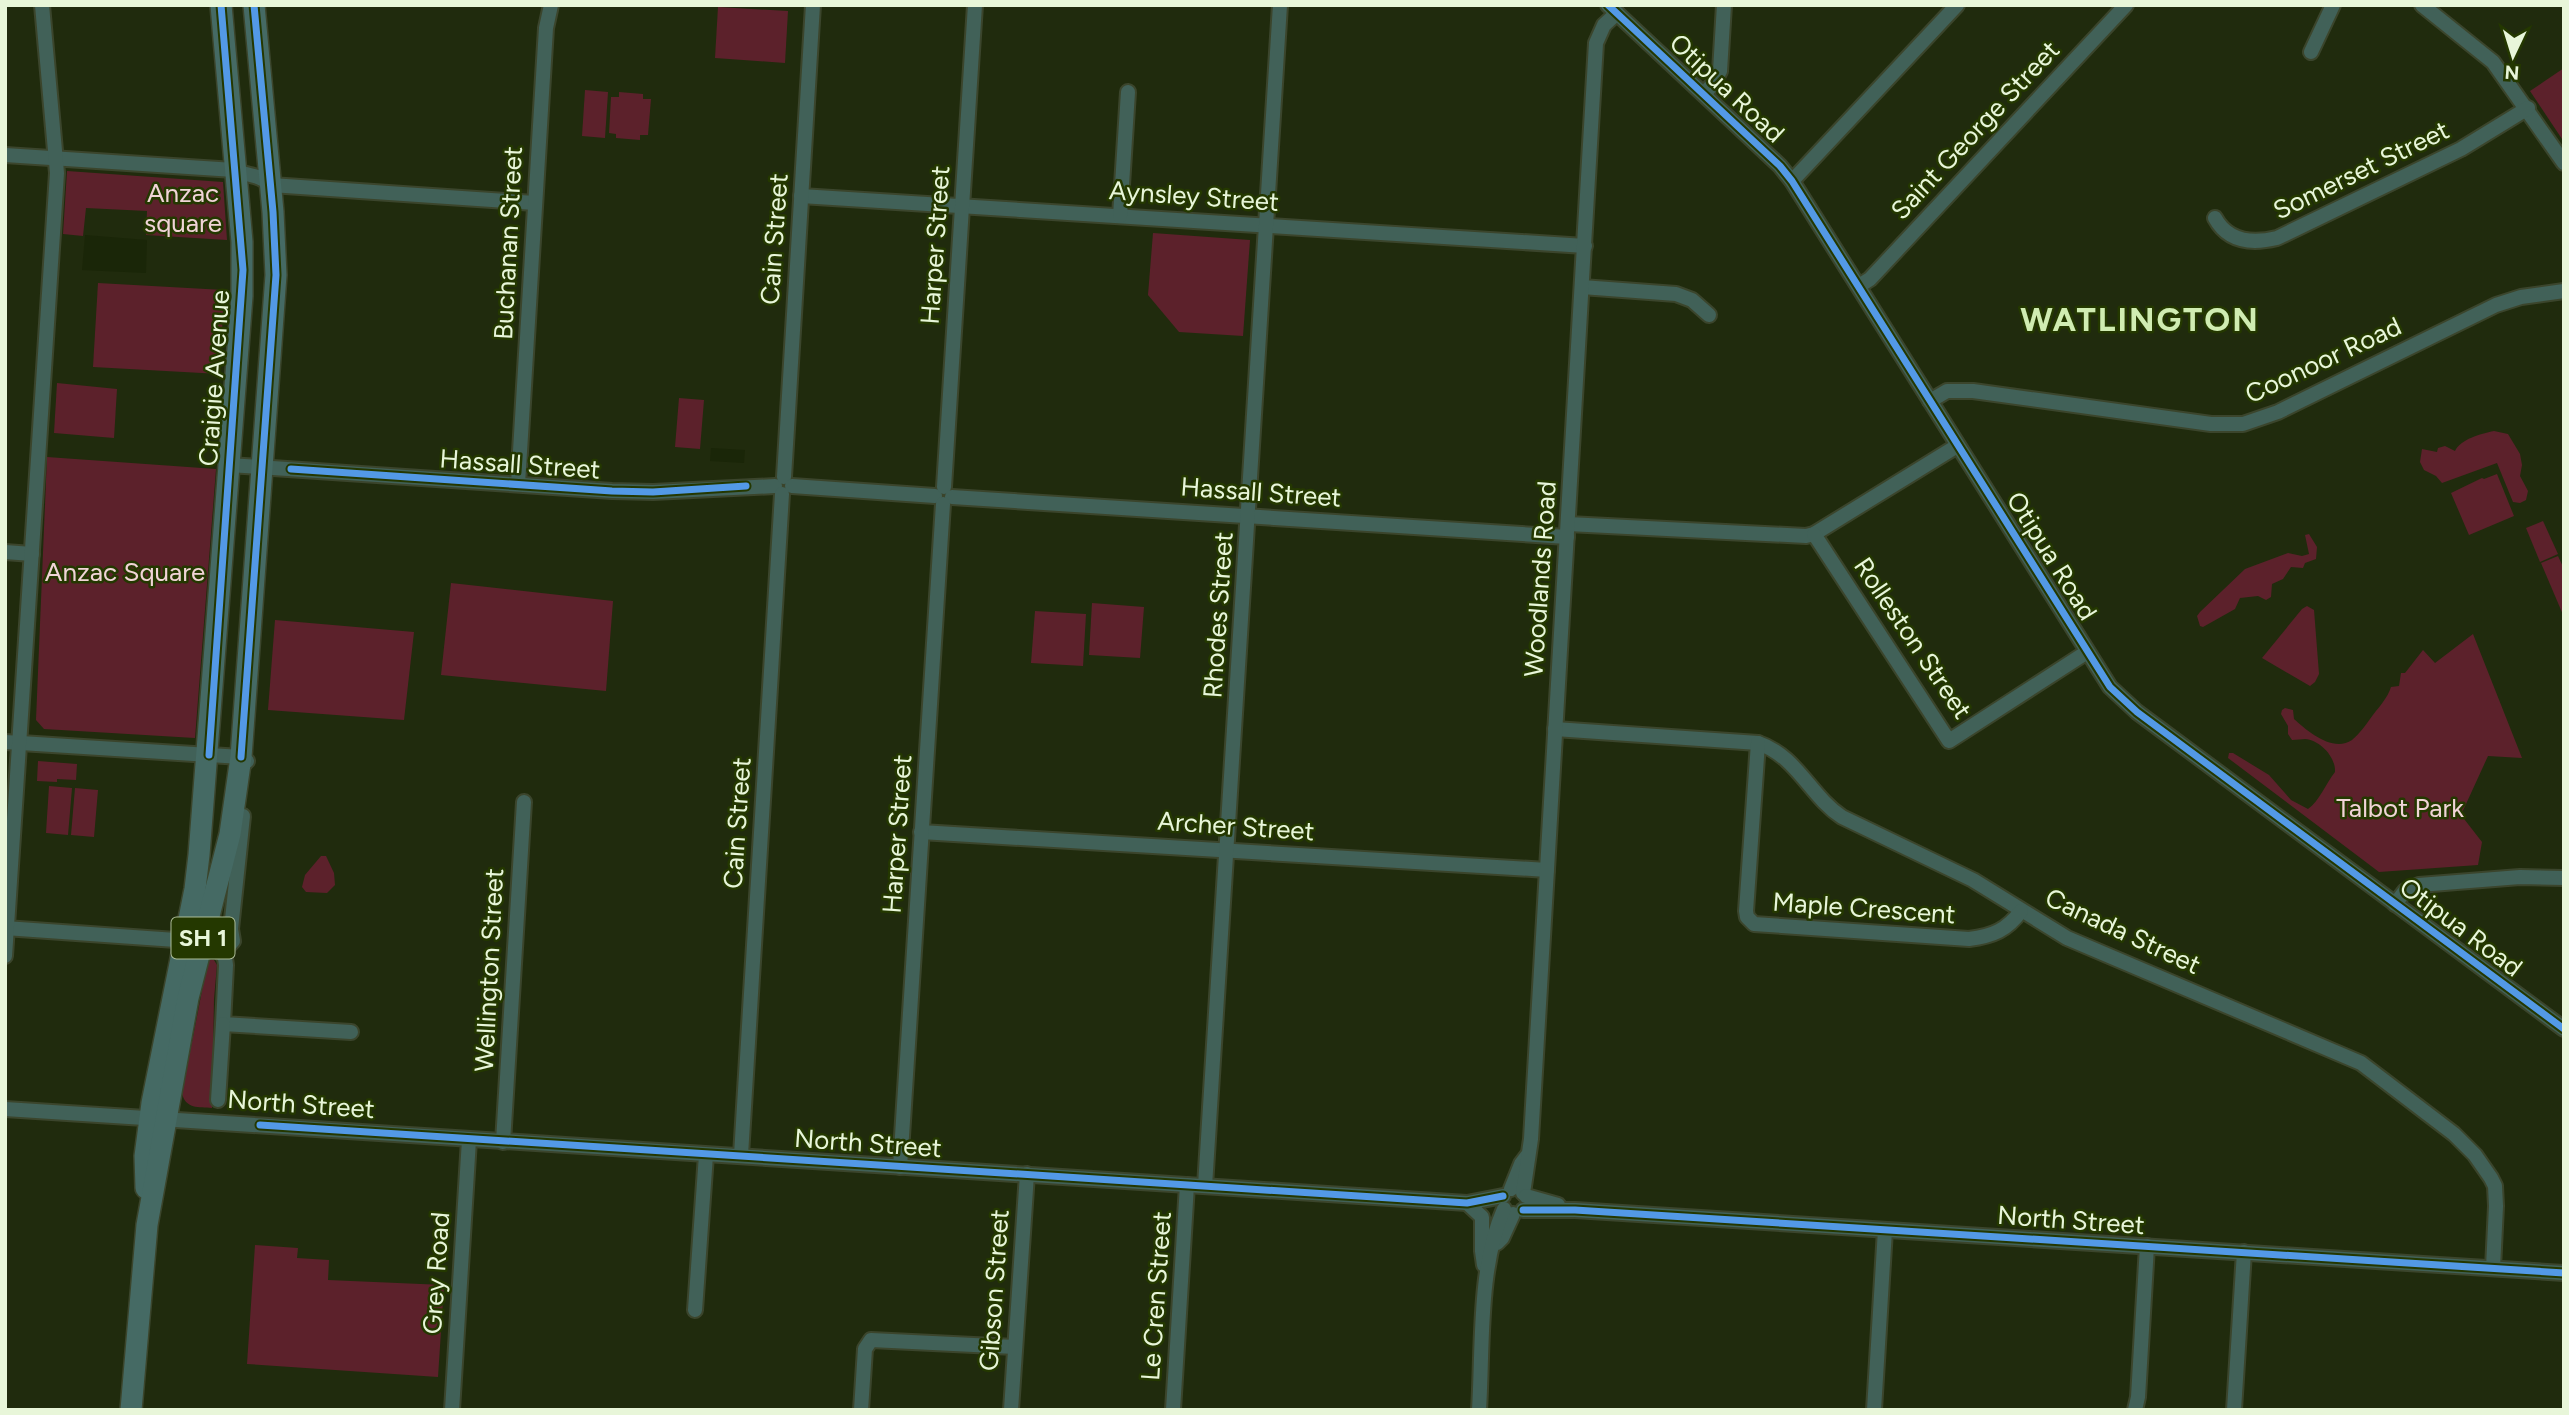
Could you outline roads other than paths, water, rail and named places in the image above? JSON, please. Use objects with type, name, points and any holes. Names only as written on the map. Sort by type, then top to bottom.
[{"type":"highway","name":"Craigie Avenue","points":[[193,942],[243,270],[221,5]]},
{"type":"highway","name":"Craigie Avenue","points":[[158,1118],[168,1015],[230,834],[241,757],[276,275],[271,185],[254,5]]},
{"type":"highway","name":"SH 1","points":[[131,1410],[148,1225],[145,1156],[158,1118]]},
{"type":"street","points":[[5,956],[12,742],[32,554],[57,173],[42,5]]},
{"type":"street","name":"Buchanan Street","points":[[518,484],[546,28],[551,5]]},
{"type":"street","name":"Cain Street","points":[[741,1155],[813,5]]},
{"type":"street","name":"Harper Street","points":[[900,1167],[975,5]]},
{"type":"street","name":"Rhodes Street","points":[[1205,1186],[1280,5]]},
{"type":"street","points":[[1704,94],[1720,71],[1724,5]]},
{"type":"street","points":[[1792,181],[1957,5]]},
{"type":"street","name":"Saint George Street","points":[[1858,286],[1870,279],[2126,5]]},
{"type":"street","points":[[2311,52],[2333,5]]},
{"type":"street","points":[[2422,5],[2493,62],[2528,108],[2564,163]]},
{"type":"street","name":"Otipua Road","points":[[1612,9],[1780,166],[1792,181],[2110,687],[2127,704],[2564,1029]]},
{"type":"street","name":"Woodlands Road","points":[[1486,1277],[1493,1245],[1502,1238],[1521,1164],[1528,1155],[1531,1139],[1596,43],[1612,9]]},
{"type":"street","points":[[1120,216],[1128,92]]},
{"type":"street","name":"Somerset Street","points":[[2215,218],[2226,233],[2238,239],[2258,242],[2277,238],[2461,149],[2528,108]]},
{"type":"street","points":[[5,155],[234,170],[260,176],[271,185],[535,203]]},
{"type":"street","name":"Aynsley Street","points":[[801,195],[1585,246]]},
{"type":"street","points":[[1582,287],[1676,294],[1692,300],[1709,315]]},
{"type":"street","name":"Coonoor Road","points":[[1930,401],[1947,391],[1962,390],[2211,424],[2243,424],[2278,412],[2510,300],[2564,291]]},
{"type":"street","name":"Hassall Street","points":[[229,465],[653,492],[783,486],[1248,516],[1788,537],[1814,534],[1957,446]]},
{"type":"street","name":"Rolleston Street","points":[[1814,534],[1949,741],[2087,652]]},
{"type":"street","points":[[5,552],[32,554]]},
{"type":"street","name":"Canada Street","points":[[1555,729],[1758,743],[1770,747],[1788,760],[1842,817],[1962,874],[2067,938],[2347,1056],[2373,1072],[2454,1134],[2491,1178],[2497,1206],[2493,1268]]},
{"type":"street","points":[[12,742],[241,757],[247,761],[232,921],[233,941],[222,953]]},
{"type":"street","name":"Maple Crescent","points":[[1758,743],[1746,911],[1747,917],[1754,924],[1969,939],[1985,937],[2005,929],[2021,911]]},
{"type":"street","name":"Wellington Street","points":[[503,1142],[524,802]]},
{"type":"street","name":"Archer Street","points":[[921,832],[1547,870]]},
{"type":"street","points":[[2395,904],[2405,891],[2419,886],[2520,877],[2564,878]]},
{"type":"street","points":[[6,928],[193,942],[217,948],[226,965],[218,1100]]},
{"type":"street","points":[[223,1024],[351,1032]]},
{"type":"street","name":"North Street","points":[[5,1109],[1471,1203],[1513,1202],[1576,1210],[2564,1273]]},
{"type":"street","name":"Grey Road","points":[[452,1410],[469,1140]]},
{"type":"street","points":[[695,1310],[705,1155]]},
{"type":"street","name":"Gibson Street","points":[[1011,1410],[1027,1174]]},
{"type":"street","name":"Le Cren Street","points":[[1173,1410],[1187,1185]]},
{"type":"street","points":[[1471,1203],[1482,1217],[1482,1251],[1486,1277],[1479,1410]]},
{"type":"street","points":[[1874,1410],[1885,1230]]},
{"type":"street","points":[[2136,1410],[2147,1247]]},
{"type":"street","points":[[2234,1410],[2245,1252]]},
{"type":"street","points":[[861,1410],[865,1349],[871,1340],[1014,1348]]},
{"type":"district","name":"WATLINGTON","points":[[2140,319]]},
{"type":"park label","name":"Anzac square","points":[[183,208]]},
{"type":"park label","name":"Anzac Square","points":[[125,572]]},
{"type":"park label","name":"Talbot Park","points":[[2400,808]]}]
